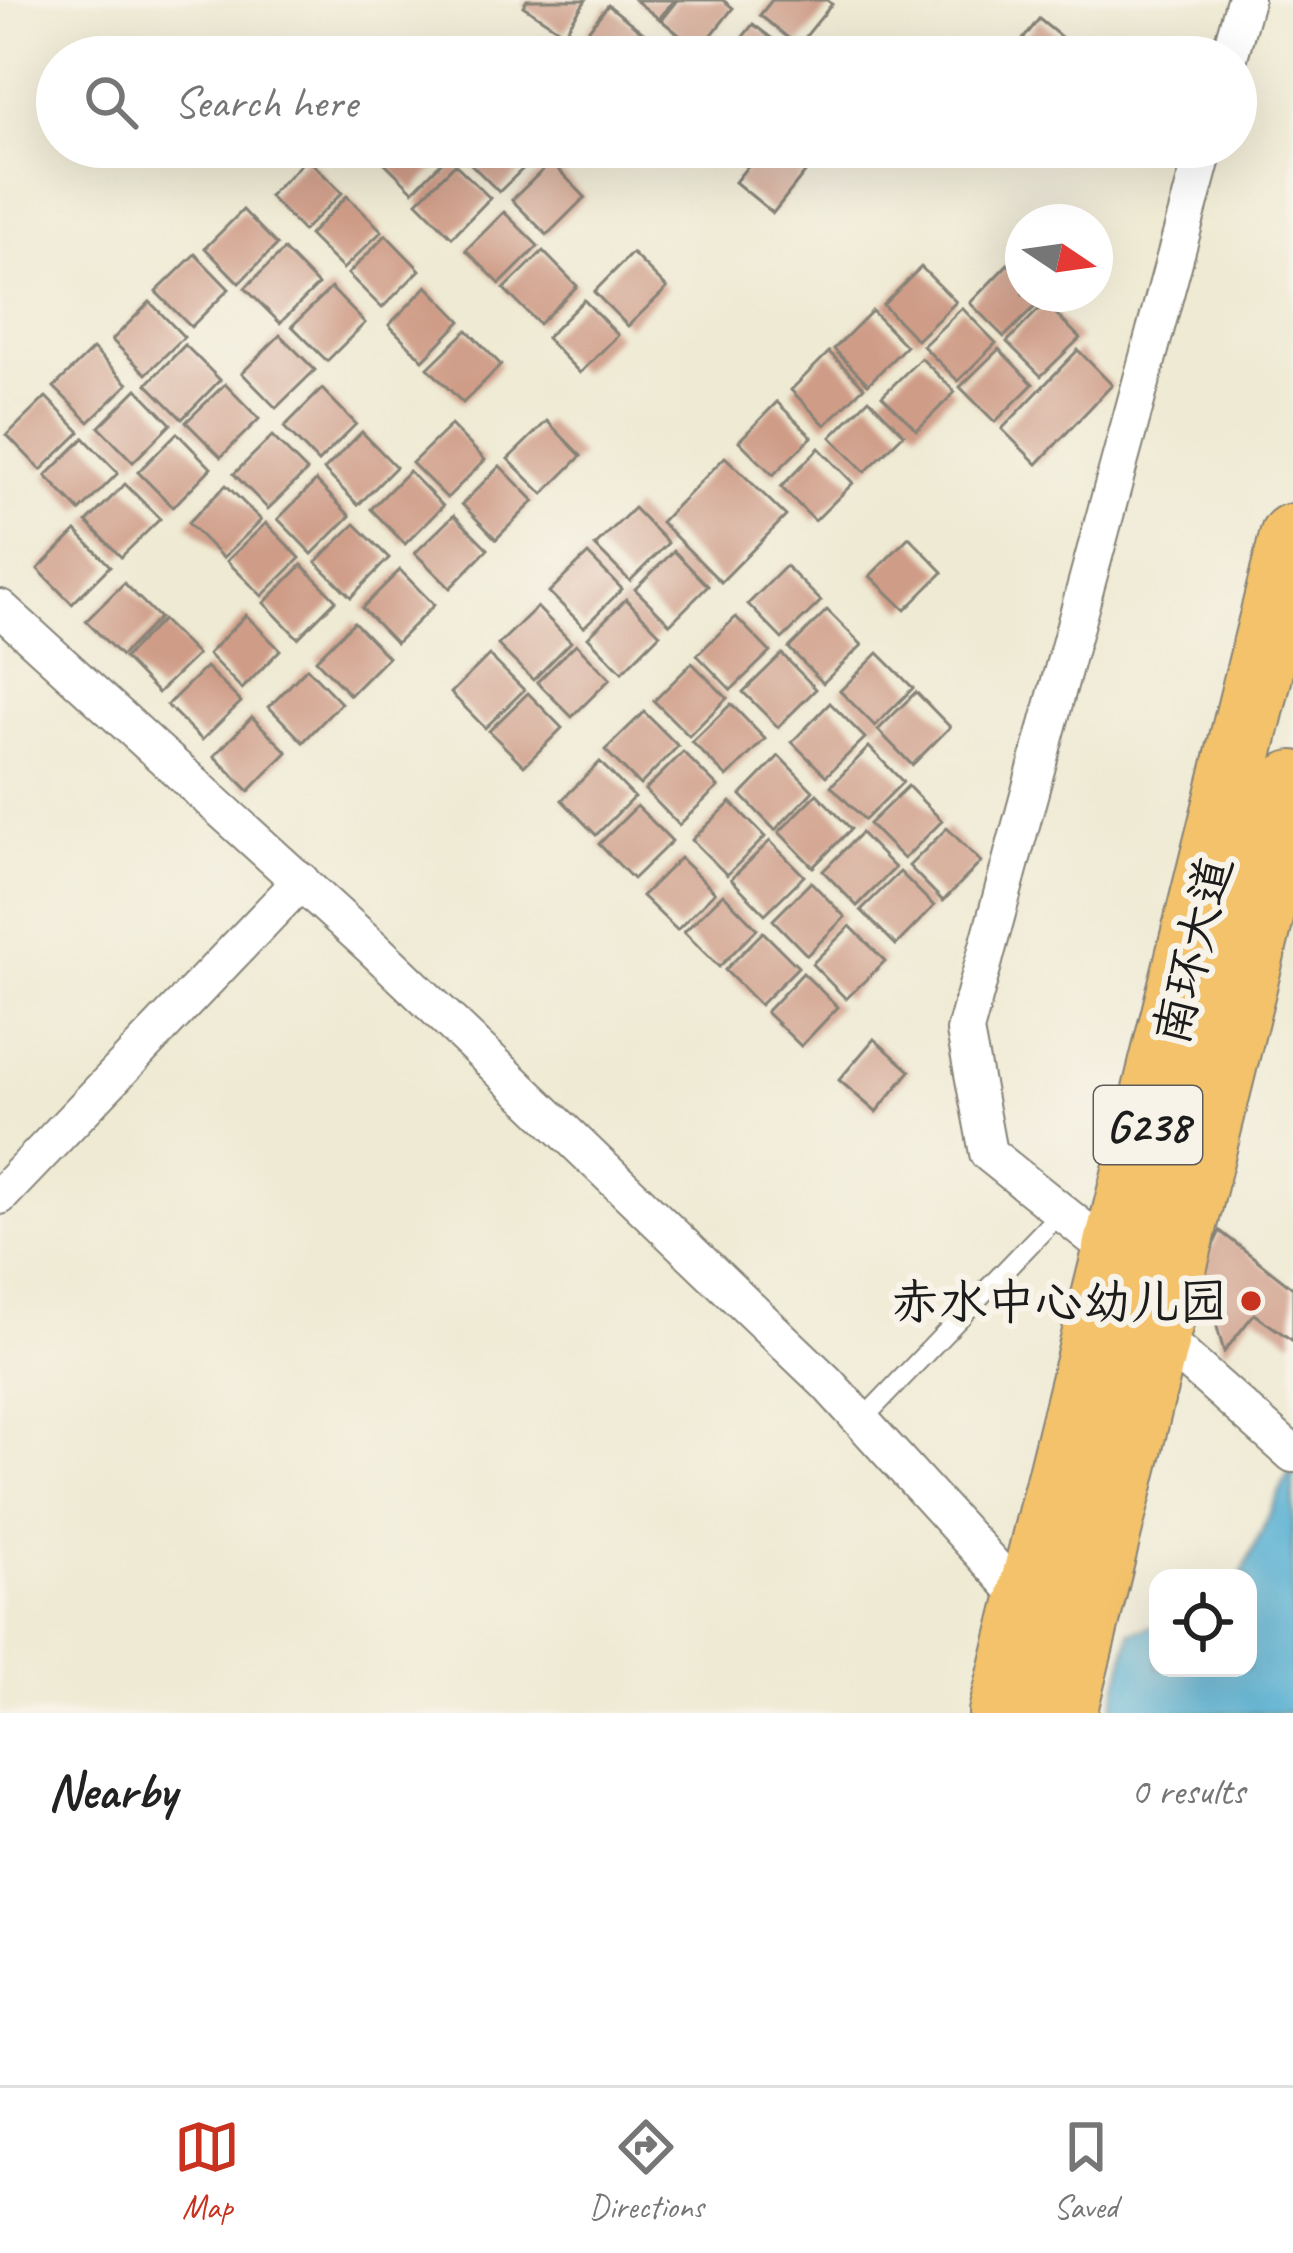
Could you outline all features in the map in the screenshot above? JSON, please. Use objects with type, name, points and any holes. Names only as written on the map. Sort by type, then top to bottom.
[{"type":"highway","name":"南环大道","points":[[1001,1713],[1293,536]]},
{"type":"highway","name":"南环大道","points":[[1063,1713],[1293,784]]},
{"type":"street","points":[[1235,36],[1245,0]]},
{"type":"street","points":[[1115,1255],[988,1153],[965,1031],[1199,168]]},
{"type":"street","points":[[0,608],[301,881],[861,1421],[1028,1604]]},
{"type":"street","points":[[0,1196],[301,881]]},
{"type":"street","points":[[1157,1333],[1293,1454]]},
{"type":"lane","points":[[861,1421],[1061,1211]]},
{"type":"water","points":[[1293,1464],[1293,1713],[1111,1713],[1131,1632],[1149,1627],[1149,1677],[1257,1677],[1257,1569],[1244,1569]]},
{"type":"building","points":[[527,0],[586,0],[564,33],[523,6]]},
{"type":"building","points":[[635,0],[674,0],[659,19]]},
{"type":"building","points":[[677,0],[723,0],[733,8],[711,36],[681,36],[661,20]]},
{"type":"building","points":[[772,0],[827,0],[832,4],[806,36],[786,36],[760,15]]},
{"type":"building","points":[[608,5],[646,35],[645,36],[584,36]]},
{"type":"building","points":[[1039,19],[1060,36],[1026,36]]},
{"type":"building","points":[[753,24],[769,36],[744,36]]},
{"type":"building","points":[[297,168],[317,168],[342,193],[303,231],[269,196]]},
{"type":"building","points":[[390,168],[436,168],[413,191]]},
{"type":"building","points":[[451,168],[459,168],[490,198],[452,237],[417,202]]},
{"type":"building","points":[[475,168],[524,168],[499,192]]},
{"type":"building","points":[[545,168],[557,168],[585,197],[547,235],[512,200]]},
{"type":"building","points":[[746,168],[807,170],[773,213],[735,182]]},
{"type":"building","points":[[347,196],[382,231],[343,269],[309,235]]},
{"type":"building","points":[[243,210],[277,245],[239,283],[205,248]]},
{"type":"building","points":[[504,212],[538,246],[500,284],[466,250]]},
{"type":"building","points":[[386,235],[420,270],[382,308],[348,274]]},
{"type":"building","points":[[284,250],[318,285],[280,323],[245,288]]},
{"type":"building","points":[[543,251],[577,286],[539,324],[504,289]]},
{"type":"building","points":[[632,253],[667,288],[628,326],[594,292]]},
{"type":"building","points":[[195,254],[229,289],[191,327],[156,292]]},
{"type":"building","points":[[921,267],[956,302],[917,340],[883,305]]},
{"type":"building","points":[[1005,267],[1005,312],[1030,312],[1004,337],[970,303]]},
{"type":"building","points":[[427,286],[461,321],[423,360],[389,325]]},
{"type":"building","points":[[331,288],[365,323],[327,361],[292,326]]},
{"type":"building","points":[[584,300],[618,335],[580,373],[546,338]]},
{"type":"building","points":[[150,302],[184,337],[146,374],[112,340]]},
{"type":"building","points":[[962,308],[996,343],[958,381],[923,346]]},
{"type":"building","points":[[872,311],[906,346],[868,384],[834,349]]},
{"type":"building","points":[[1036,312],[1054,312],[1080,338],[1041,376],[1007,342]]},
{"type":"building","points":[[467,330],[501,365],[463,403],[428,368]]},
{"type":"building","points":[[280,335],[315,370],[276,408],[242,373]]},
{"type":"building","points":[[185,345],[220,380],[182,419],[147,384]]},
{"type":"building","points":[[93,349],[128,384],[89,422],[54,387]]},
{"type":"building","points":[[999,349],[1033,384],[995,422],[960,387]]},
{"type":"building","points":[[1078,350],[1112,385],[1037,464],[1002,429]]},
{"type":"building","points":[[829,352],[864,387],[825,425],[791,390]]},
{"type":"building","points":[[921,358],[955,392],[917,430],[882,396]]},
{"type":"building","points":[[225,384],[259,419],[221,457],[186,422]]},
{"type":"building","points":[[137,389],[171,424],[133,462],[99,427]]},
{"type":"building","points":[[322,389],[356,424],[318,462],[284,427]]},
{"type":"building","points":[[46,397],[80,432],[41,470],[7,435]]},
{"type":"building","points":[[869,399],[904,434],[865,472],[831,437]]},
{"type":"building","points":[[777,402],[812,437],[773,475],[739,441]]},
{"type":"building","points":[[547,421],[581,456],[543,494],[508,459]]},
{"type":"building","points":[[451,425],[485,460],[447,498],[412,463]]},
{"type":"building","points":[[362,432],[396,467],[358,505],[324,470]]},
{"type":"building","points":[[177,433],[211,468],[173,507],[138,472]]},
{"type":"building","points":[[272,436],[307,471],[268,509],[234,474]]},
{"type":"building","points":[[84,438],[118,473],[80,511],[46,476]]},
{"type":"building","points":[[819,448],[853,483],[815,521],[781,487]]},
{"type":"building","points":[[725,457],[786,516],[721,582],[661,522]]},
{"type":"building","points":[[500,466],[534,501],[496,539],[462,504]]},
{"type":"building","points":[[409,471],[443,506],[405,544],[371,509]]},
{"type":"building","points":[[316,481],[350,516],[312,554],[278,519]]},
{"type":"building","points":[[125,484],[160,519],[121,557],[87,522]]},
{"type":"building","points":[[226,485],[261,520],[223,558],[188,523]]},
{"type":"building","points":[[634,508],[668,543],[630,581],[595,546]]},
{"type":"building","points":[[454,515],[488,549],[450,588],[415,553]]},
{"type":"building","points":[[266,523],[300,558],[262,596],[227,561]]},
{"type":"building","points":[[355,524],[389,558],[351,597],[316,562]]},
{"type":"building","points":[[76,531],[110,566],[72,604],[38,569]]},
{"type":"building","points":[[909,537],[943,572],[905,610],[870,576]]},
{"type":"building","points":[[674,551],[708,586],[670,624],[635,589]]},
{"type":"building","points":[[588,554],[622,589],[584,627],[549,592]]},
{"type":"building","points":[[302,565],[336,600],[298,638],[264,603]]},
{"type":"building","points":[[786,566],[821,601],[782,639],[748,604]]},
{"type":"building","points":[[400,570],[434,605],[396,643],[362,608]]},
{"type":"building","points":[[124,583],[159,618],[121,656],[86,621]]},
{"type":"building","points":[[626,599],[660,634],[622,672],[588,637]]},
{"type":"building","points":[[537,607],[571,642],[533,680],[498,645]]},
{"type":"building","points":[[827,610],[862,645],[823,683],[789,648]]},
{"type":"building","points":[[246,615],[280,650],[242,689],[208,654]]},
{"type":"building","points":[[736,617],[770,652],[731,690],[697,655]]},
{"type":"building","points":[[162,620],[197,655],[158,693],[124,658]]},
{"type":"building","points":[[354,622],[388,657],[350,695],[316,660]]},
{"type":"building","points":[[576,644],[610,679],[572,717],[537,682]]},
{"type":"building","points":[[878,653],[913,688],[875,726],[840,691]]},
{"type":"building","points":[[782,654],[816,689],[778,727],[743,692]]},
{"type":"building","points":[[489,655],[524,690],[485,728],[451,693]]},
{"type":"building","points":[[692,663],[727,698],[689,736],[654,701]]},
{"type":"building","points":[[206,667],[241,702],[202,740],[167,705]]},
{"type":"building","points":[[307,668],[341,703],[303,742],[269,707]]},
{"type":"building","points":[[916,692],[950,727],[912,765],[878,730]]},
{"type":"building","points":[[528,693],[562,728],[524,766],[489,731]]},
{"type":"building","points":[[830,703],[865,738],[826,776],[792,742]]},
{"type":"building","points":[[731,704],[765,739],[727,777],[692,742]]},
{"type":"building","points":[[644,712],[678,746],[640,785],[605,750]]},
{"type":"building","points":[[252,717],[287,752],[249,791],[214,756]]},
{"type":"building","points":[[869,747],[903,782],[865,820],[831,786]]},
{"type":"building","points":[[683,752],[718,787],[679,825],[645,790]]},
{"type":"building","points":[[779,756],[813,791],[775,830],[741,795]]},
{"type":"building","points":[[600,762],[634,797],[596,835],[562,800]]},
{"type":"building","points":[[908,786],[942,821],[904,859],[869,824]]},
{"type":"building","points":[[817,794],[851,829],[813,867],[779,832]]},
{"type":"building","points":[[731,802],[765,837],[727,875],[692,840]]},
{"type":"building","points":[[637,806],[672,841],[633,879],[599,844]]},
{"type":"building","points":[[947,828],[981,862],[943,901],[909,866]]},
{"type":"building","points":[[861,833],[895,868],[857,906],[823,871]]},
{"type":"building","points":[[770,841],[804,876],[765,914],[731,879]]},
{"type":"building","points":[[680,858],[715,892],[677,930],[642,896]]},
{"type":"building","points":[[900,872],[934,906],[896,945],[861,910]]},
{"type":"building","points":[[811,882],[845,917],[807,955],[773,920]]},
{"type":"building","points":[[723,894],[757,929],[719,967],[684,932]]},
{"type":"building","points":[[850,926],[885,961],[846,999],[812,964]]},
{"type":"building","points":[[763,932],[798,967],[760,1005],[725,970]]},
{"type":"building","points":[[803,973],[838,1007],[801,1046],[766,1012]]},
{"type":"building","points":[[874,1039],[910,1071],[876,1112],[839,1080]]},
{"type":"building","name":"赤水中心幼儿园","points":[[1220,1231],[1293,1288],[1293,1341],[1254,1314],[1224,1352],[1201,1270]]},
{"type":"place","name":"赤水中心幼儿园","points":[[1251,1301]]}]
